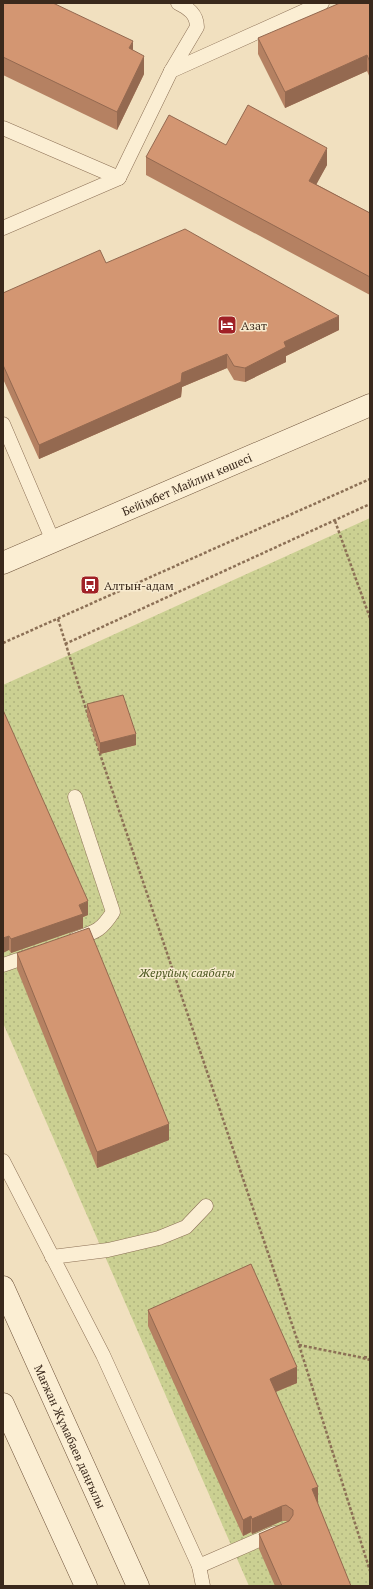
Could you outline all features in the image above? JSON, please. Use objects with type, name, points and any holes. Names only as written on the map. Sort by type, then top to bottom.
[{"type":"main road","name":"Бейімбет Майлин көшесі","points":[[3,563],[370,405]]},
{"type":"main road","name":"Мағжан Жұмабаев даңғылы","points":[[3,1287],[138,1586]]},
{"type":"main road","points":[[3,1404],[86,1586]]},
{"type":"lane","points":[[3,228],[119,178],[171,71],[197,27],[194,15],[186,7],[178,3]]},
{"type":"lane","points":[[171,71],[322,3]]},
{"type":"lane","points":[[3,128],[119,178]]},
{"type":"lane","points":[[3,424],[53,542]]},
{"type":"lane","points":[[61,944],[97,932],[106,923],[113,912],[75,797]]},
{"type":"lane","points":[[3,965],[46,949]]},
{"type":"lane","points":[[3,1161],[102,1355],[199,1566],[203,1586]]},
{"type":"lane","points":[[52,1257],[108,1250],[159,1238],[186,1226],[206,1206]]},
{"type":"lane","points":[[199,1566],[285,1528]]},
{"type":"path","points":[[3,643],[370,479]]},
{"type":"path","points":[[65,644],[370,504]]},
{"type":"path","points":[[335,520],[370,618]]},
{"type":"path","points":[[58,619],[98,748],[299,1345],[370,1571]]},
{"type":"path","points":[[299,1345],[370,1359]]},
{"type":"green space","name":"Жерұйық саябағы","points":[[370,518],[370,1586],[249,1586],[3,1023],[3,685]]},
{"type":"building","points":[[3,3],[53,3],[133,41],[129,48],[144,56],[117,112],[3,57]]},
{"type":"building","points":[[340,3],[370,3],[370,62],[367,55],[285,92],[258,38]]},
{"type":"building","points":[[248,105],[327,148],[309,181],[370,213],[370,277],[146,157],[169,115],[226,145]]},
{"type":"building","points":[[185,229],[339,316],[284,342],[286,347],[245,368],[234,366],[227,354],[182,373],[181,382],[39,445],[3,365],[3,293],[100,250],[106,263]]},
{"type":"building","points":[[123,695],[136,734],[100,743],[87,704]]},
{"type":"building","points":[[3,710],[88,901],[79,905],[83,914],[11,939],[9,936],[3,938]]},
{"type":"building","points":[[89,928],[169,1124],[97,1152],[17,953]]},
{"type":"building","points":[[251,1264],[297,1367],[270,1379],[318,1487],[312,1489],[351,1586],[282,1586],[259,1534],[289,1521],[293,1515],[293,1510],[286,1505],[252,1519],[251,1516],[243,1520],[148,1310]]},
{"type":"place","name":"Азат","points":[[227,325]]},
{"type":"place","name":"Алтын-адам","points":[[90,585]]}]
